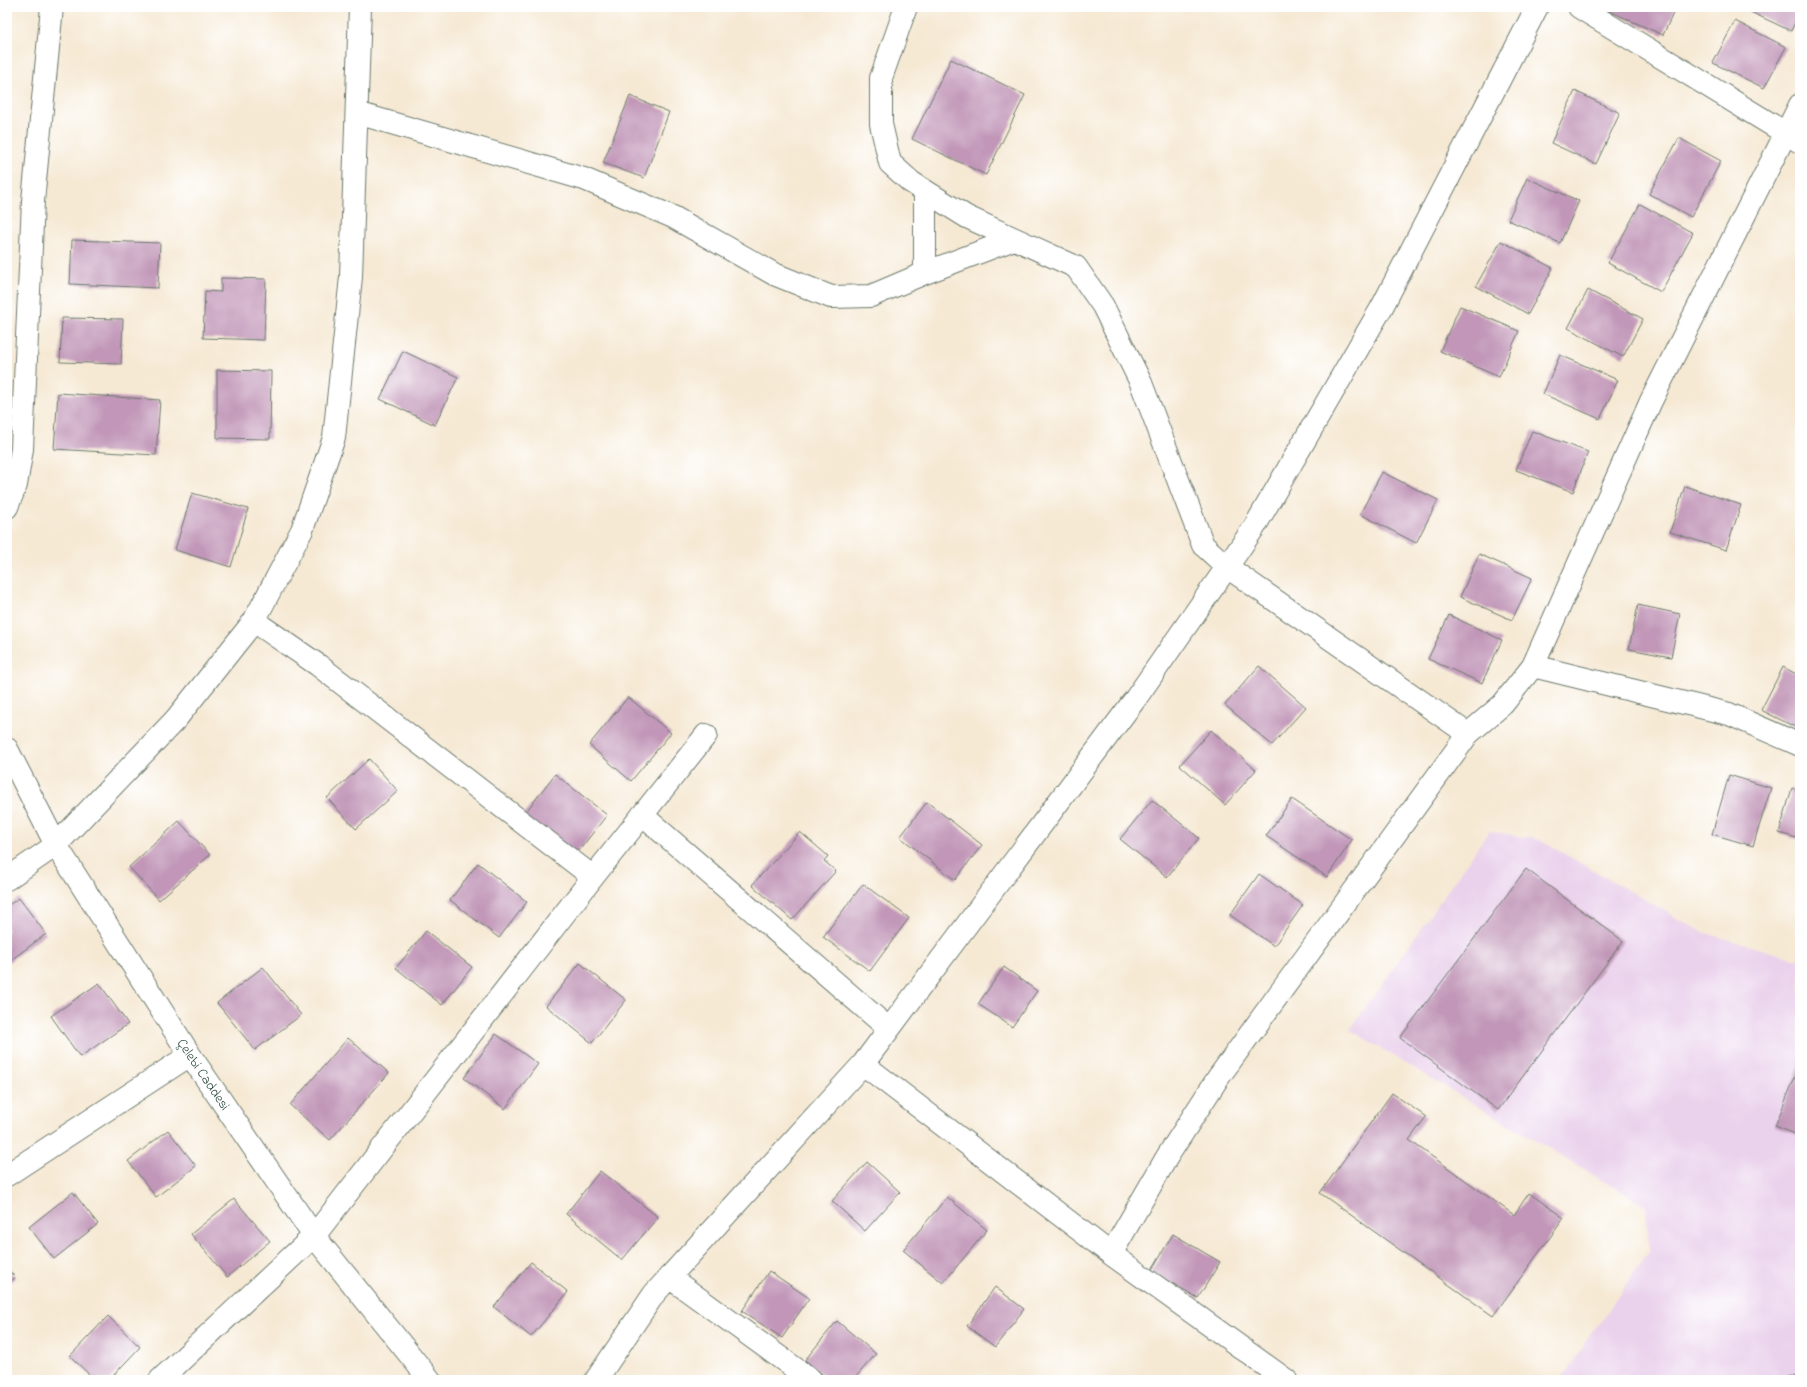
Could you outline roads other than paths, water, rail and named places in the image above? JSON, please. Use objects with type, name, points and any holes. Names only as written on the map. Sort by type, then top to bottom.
[{"type":"street","points":[[7,508],[16,485],[22,449],[33,201],[52,7]]},
{"type":"street","points":[[7,879],[56,844],[176,719],[254,620],[302,530],[334,438],[351,277],[360,7]]},
{"type":"street","points":[[906,7],[881,78],[881,124],[890,163],[911,182],[967,217],[1076,268],[1103,306],[1141,383],[1203,545],[1227,567],[1468,734]]},
{"type":"street","points":[[596,1380],[654,1294],[863,1064],[888,1028],[1136,698],[1227,567],[1255,526],[1382,307],[1537,7]]},
{"type":"street","points":[[1579,7],[1793,137]]},
{"type":"street","points":[[1111,1254],[1167,1157],[1218,1078],[1468,734],[1503,704],[1533,666],[1651,401],[1793,137],[1800,105]]},
{"type":"street","points":[[357,113],[584,179],[673,217],[774,274],[831,297],[871,296],[925,273],[1014,239]]},
{"type":"street","points":[[925,191],[925,273]]},
{"type":"street","points":[[254,620],[318,665],[593,876]]},
{"type":"street","points":[[1533,666],[1729,714],[1800,745]]},
{"type":"street","points":[[160,1380],[314,1236],[593,876],[706,735]]},
{"type":"street","name":"Çelebi Caddesi","points":[[7,749],[56,844],[190,1055],[314,1236],[430,1380]]},
{"type":"street","points":[[642,815],[888,1028]]},
{"type":"street","points":[[7,1175],[190,1055]]},
{"type":"street","points":[[863,1064],[1111,1254],[1286,1380]]},
{"type":"street","points":[[669,1277],[811,1380]]}]
